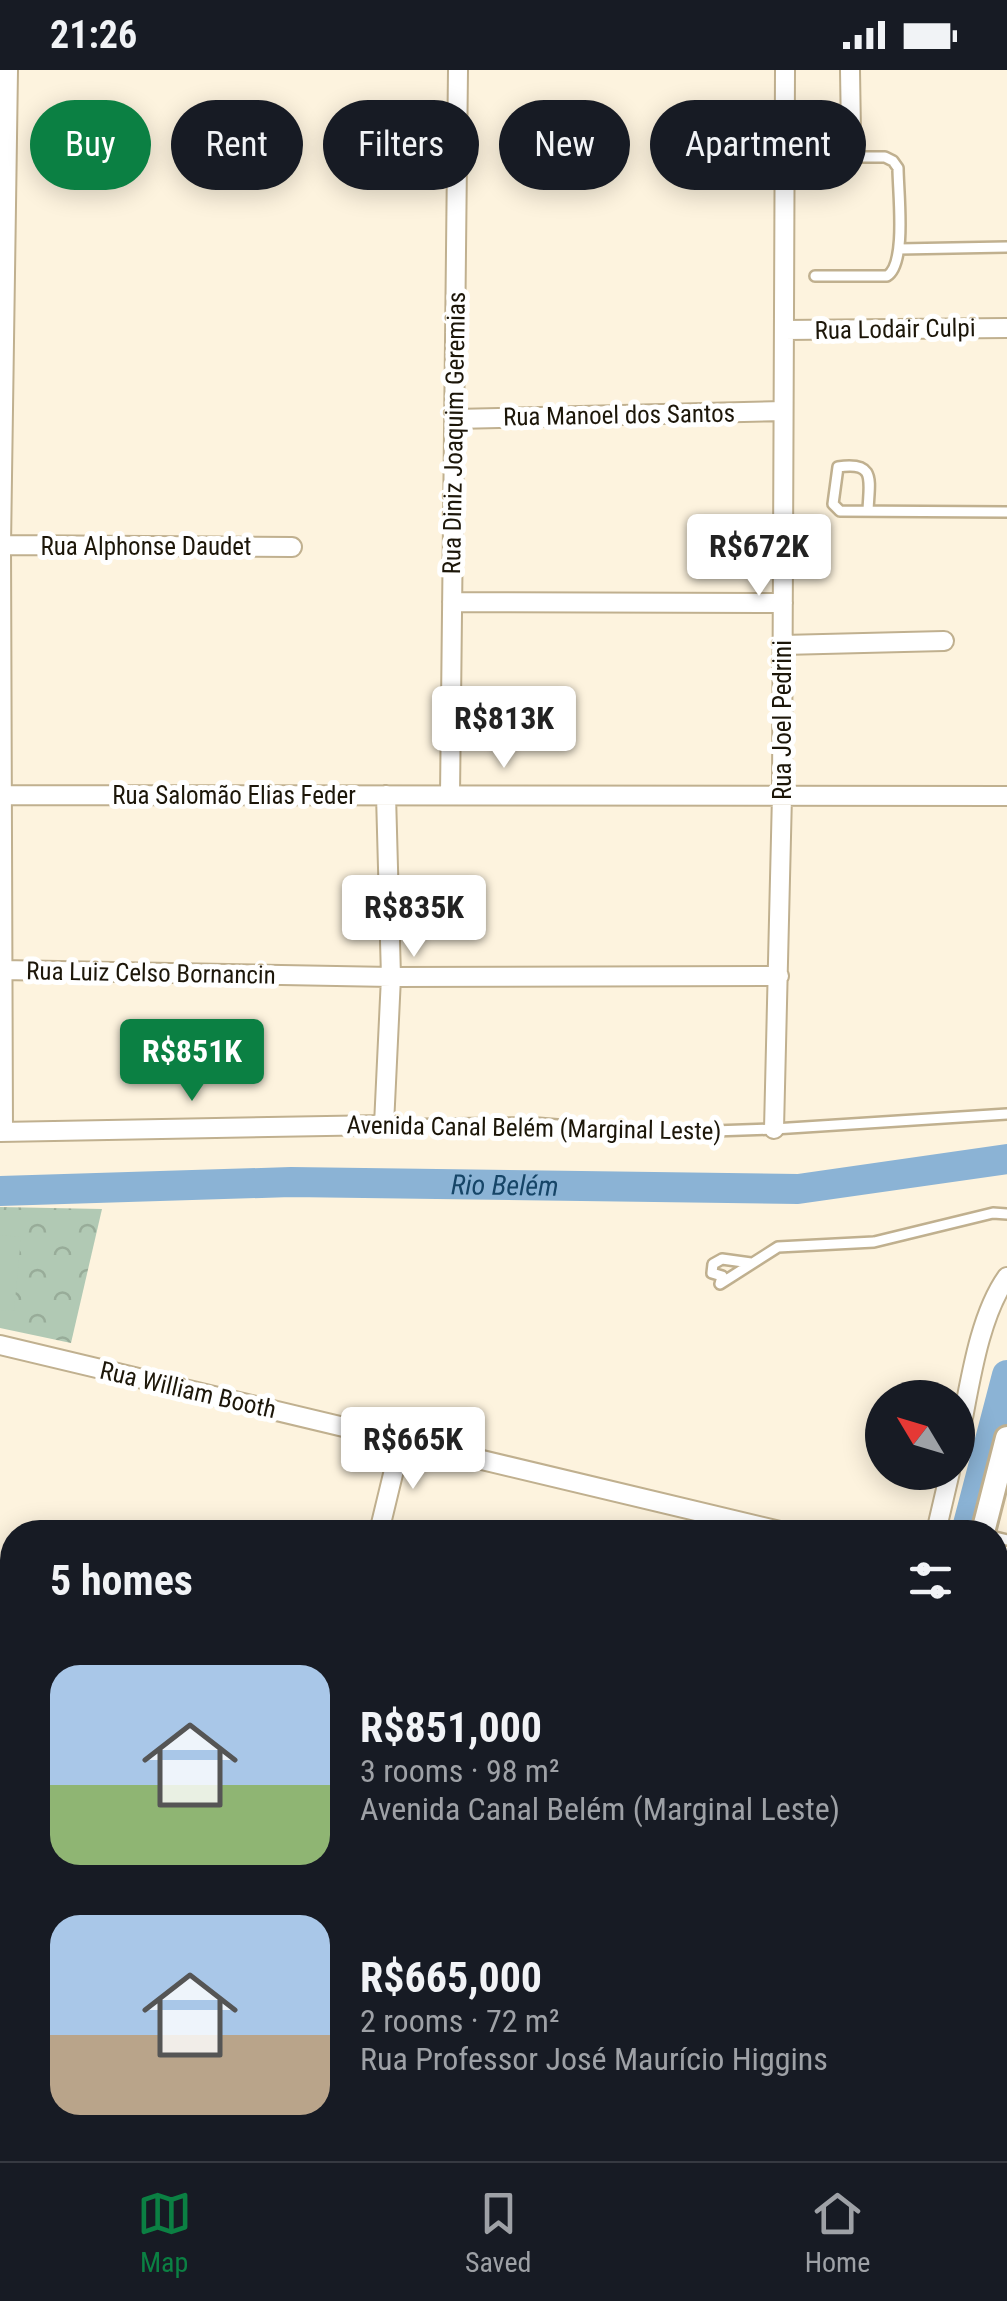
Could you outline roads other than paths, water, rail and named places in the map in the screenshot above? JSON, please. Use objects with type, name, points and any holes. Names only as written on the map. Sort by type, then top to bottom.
[{"type":"street","points":[[1,1132],[1,546],[4,93],[8,70]]},
{"type":"street","name":"Rua Diniz Joaquim Geremias","points":[[450,795],[458,70]]},
{"type":"street","name":"Rua Joel Pedrini","points":[[774,1129],[782,796],[784,70]]},
{"type":"street","points":[[850,70],[850,100]]},
{"type":"street","name":"Rua Lodair Culpi","points":[[784,330],[1007,328]]},
{"type":"street","name":"Rua Manoel dos Santos","points":[[455,419],[784,411]]},
{"type":"street","name":"Rua Alphonse Daudet","points":[[1,546],[292,547]]},
{"type":"street","points":[[452,602],[783,603]]},
{"type":"street","points":[[783,645],[944,642]]},
{"type":"street","name":"Rua Salomão Elias Feder","points":[[1,795],[1007,796]]},
{"type":"street","points":[[384,1124],[391,977],[386,795]]},
{"type":"street","name":"Rua Luiz Celso Bornancin","points":[[2,970],[391,977],[780,976]]},
{"type":"street","name":"Avenida Canal Belém (Marginal Leste)","points":[[1,1132],[384,1124]]},
{"type":"street","points":[[973,1380],[994,1298],[1007,1277]]},
{"type":"street","name":"Rua William Booth","points":[[0,1344],[733,1520]]},
{"type":"street","points":[[986,1520],[1007,1438]]},
{"type":"street","points":[[382,1520],[401,1441]]},
{"type":"street","points":[[939,1520],[946,1490]]},
{"type":"lane","points":[[814,276],[887,276],[898,263],[898,168],[885,157],[866,157]]},
{"type":"lane","points":[[899,249],[1007,247]]},
{"type":"lane","points":[[868,511],[866,469],[838,466],[835,509],[868,511],[1007,512]]},
{"type":"lane","name":"Avenida Canal Belém (Marginal Leste)","points":[[384,1124],[533,1123],[656,1133],[1007,1114]]},
{"type":"lane","points":[[751,1262],[778,1247],[874,1242],[993,1212],[1007,1214]]},
{"type":"waterway","name":"Rio Belém","points":[[0,1191],[291,1182],[798,1189],[1007,1159]]},
{"type":"waterway","points":[[969,1520],[1007,1375]]}]
